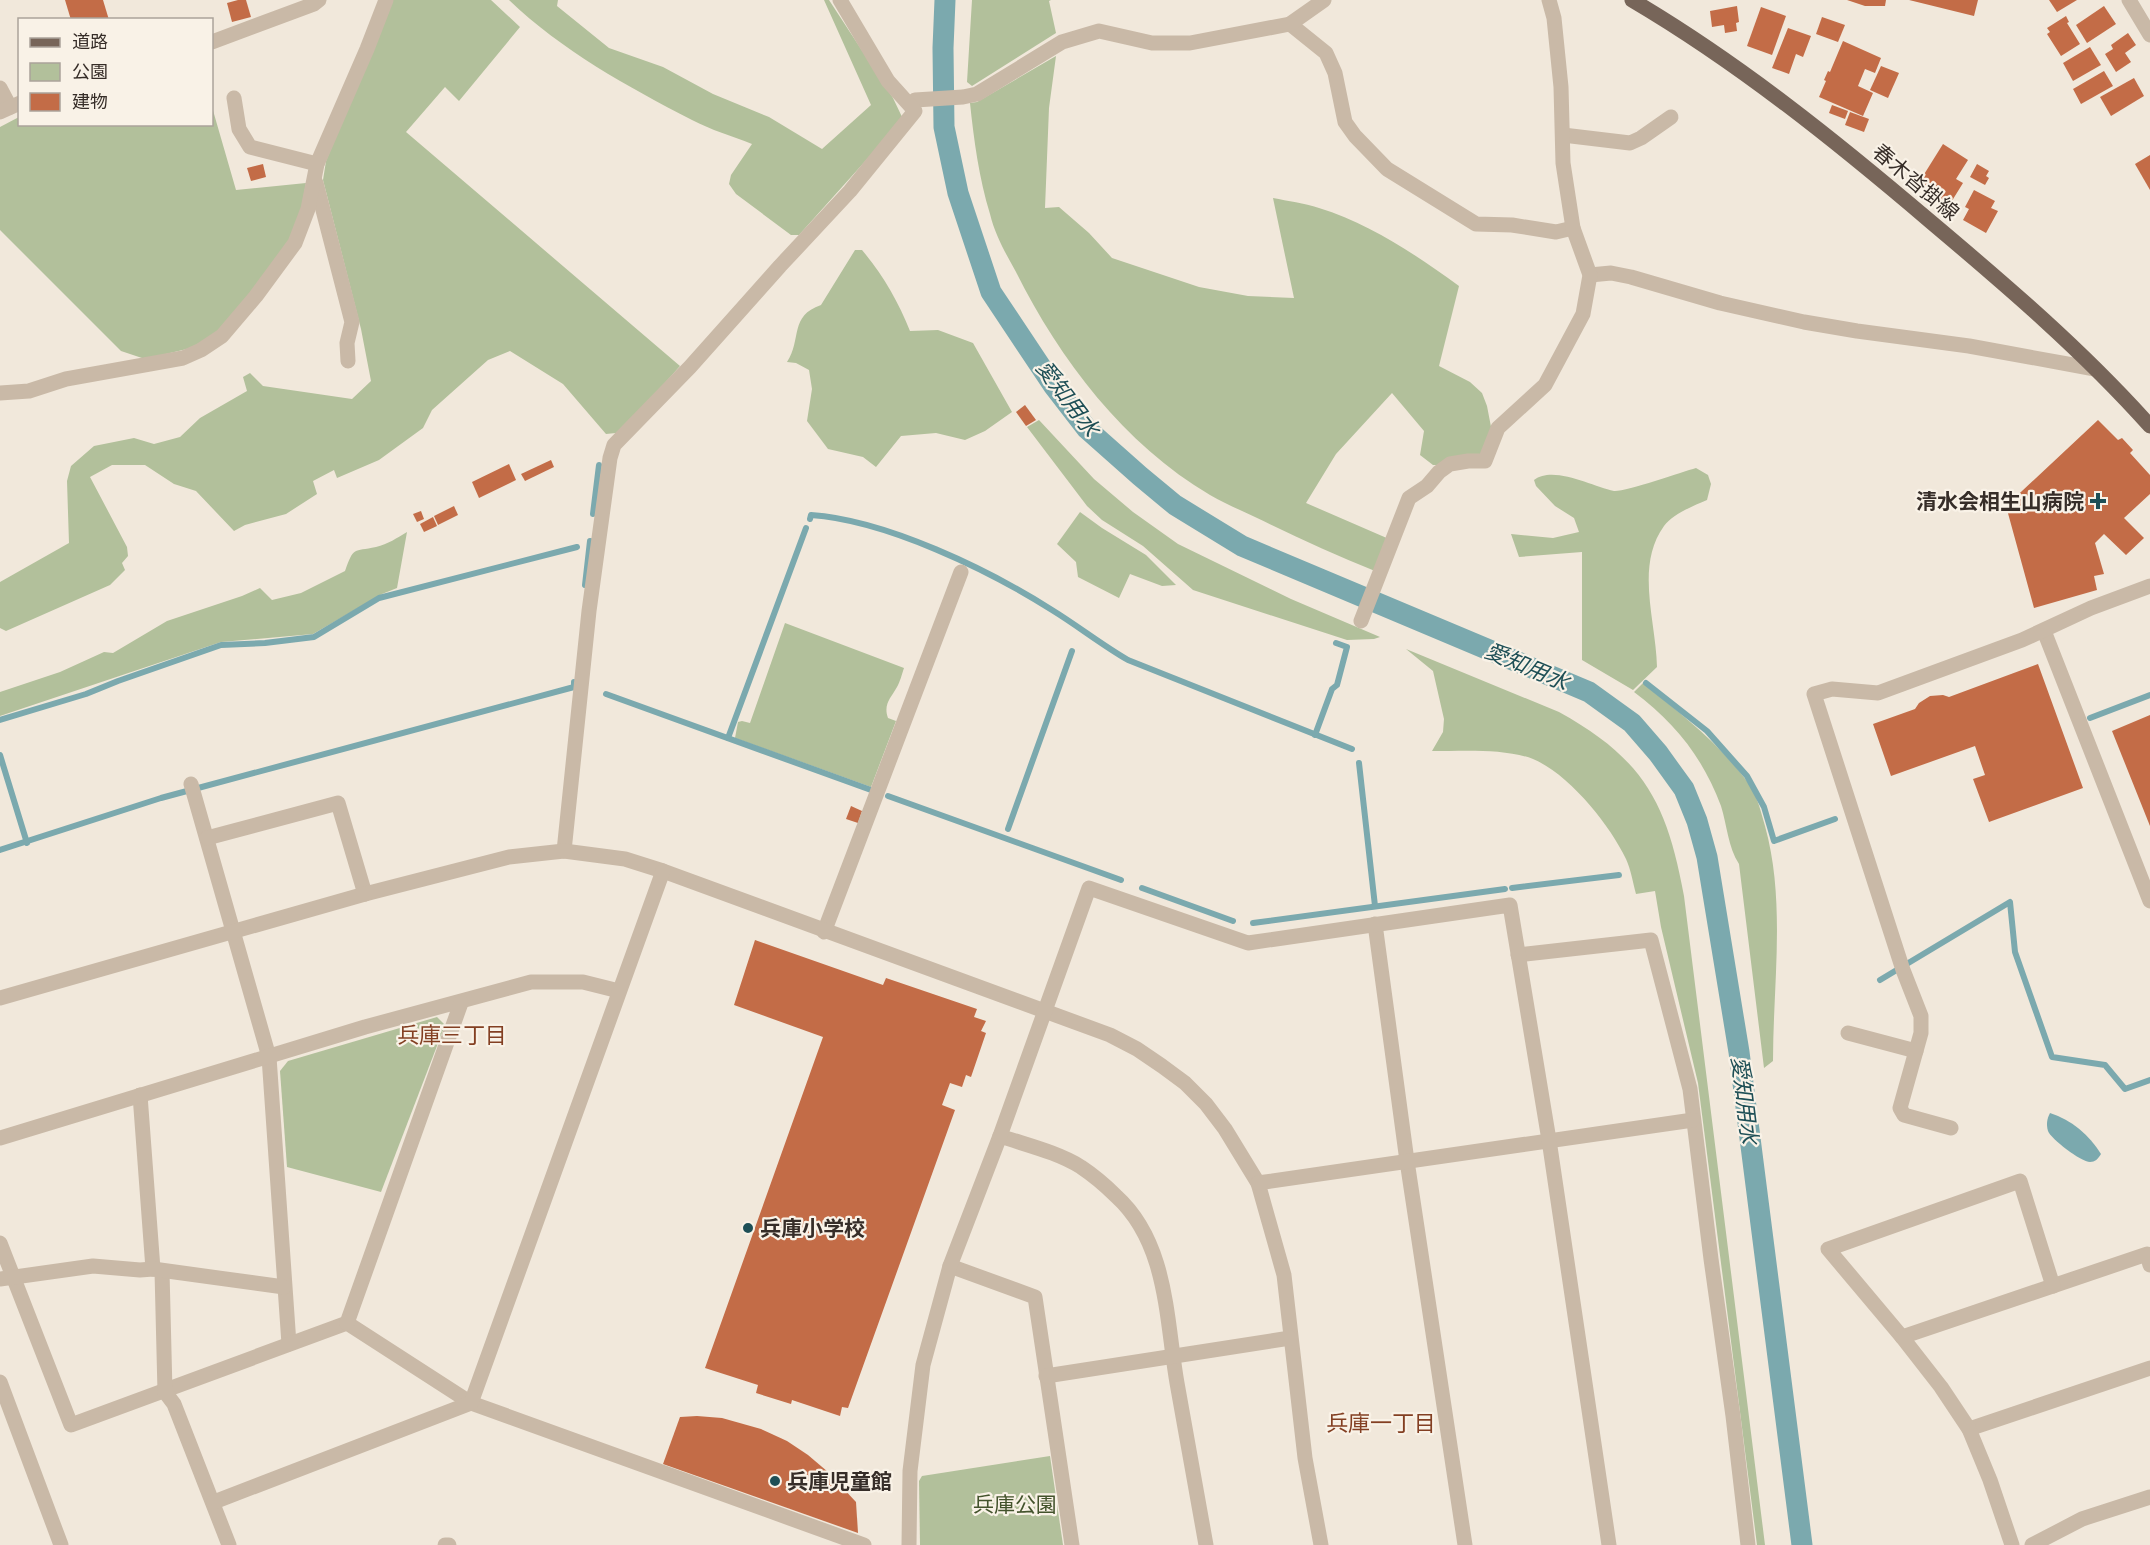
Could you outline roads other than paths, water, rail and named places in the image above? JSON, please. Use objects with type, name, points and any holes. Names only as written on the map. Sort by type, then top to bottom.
[{"type":"main road","name":"春木沓掛線","points":[[1632,0],[1670,22],[1784,102],[1857,160],[2070,342],[2095,369],[2113,384],[2150,426]]},
{"type":"street","points":[[213,42],[314,4],[319,0]]},
{"type":"street","points":[[0,393],[29,391],[66,379],[183,358],[201,350],[222,336],[256,296],[295,243],[308,209],[316,171],[386,0]]},
{"type":"street","points":[[564,850],[589,611],[610,458],[614,445],[690,367],[850,191],[915,111],[888,81],[840,0]]},
{"type":"street","points":[[915,100],[977,94],[1062,42],[1099,31],[1152,43],[1190,43],[1290,24],[1324,0]]},
{"type":"street","points":[[1361,621],[1408,498],[1427,486],[1439,472],[1450,464],[1485,461],[1498,428],[1545,385],[1583,314],[1590,275],[1573,228],[1563,163],[1561,87],[1554,18],[1549,0]]},
{"type":"street","points":[[2129,0],[2150,35]]},
{"type":"street","points":[[1290,24],[1326,53],[1335,73],[1345,122],[1355,136],[1387,169],[1476,224],[1512,225],[1556,232],[1573,228]]},
{"type":"street","points":[[0,88],[10,108]]},
{"type":"street","points":[[234,98],[239,129],[250,147],[316,171]]},
{"type":"street","points":[[1563,135],[1630,143],[1671,117]]},
{"type":"street","points":[[316,171],[352,322],[347,343],[348,361]]},
{"type":"street","points":[[1590,275],[1611,273],[1631,277],[1720,303],[1804,322],[1969,346],[2095,369]]},
{"type":"street","points":[[824,932],[961,572]]},
{"type":"street","points":[[1951,1128],[1904,1115],[1900,1108],[1921,1033],[1922,1016],[1903,970],[1815,694],[1832,689],[1878,693],[2044,631],[2091,608],[2150,586]]},
{"type":"street","points":[[2044,631],[2150,901]]},
{"type":"street","points":[[193,790],[269,1057],[289,1344]]},
{"type":"street","points":[[207,838],[338,803],[365,894]]},
{"type":"street","points":[[0,998],[365,894],[509,857],[564,850],[626,859],[663,871],[824,932],[1046,1010],[1110,1035],[1137,1049],[1185,1083],[1206,1104],[1225,1129],[1258,1183],[1284,1275],[1305,1458],[1322,1545]]},
{"type":"street","points":[[214,1502],[471,1403],[663,871]]},
{"type":"street","points":[[909,1545],[910,1471],[923,1365],[950,1266],[1000,1136],[1089,888],[1248,943],[1510,905],[1549,1140],[1609,1545]]},
{"type":"street","points":[[1375,924],[1407,1161],[1465,1545]]},
{"type":"street","points":[[1518,955],[1651,940],[1690,1089],[1748,1545]]},
{"type":"street","points":[[0,1138],[364,1028],[531,982],[583,982],[620,992]]},
{"type":"street","points":[[347,1323],[461,1003]]},
{"type":"street","points":[[1848,1033],[1916,1051]]},
{"type":"street","points":[[140,1095],[158,1270],[165,1392],[174,1404],[230,1545]]},
{"type":"street","points":[[1258,1183],[1694,1120]]},
{"type":"street","points":[[1000,1136],[1057,1156],[1081,1168],[1117,1197],[1131,1213],[1152,1251],[1161,1276],[1167,1305],[1173,1355],[1206,1545]]},
{"type":"street","points":[[2012,1545],[1990,1480],[1969,1429],[1941,1387],[1902,1337],[1828,1249],[2020,1181],[2053,1286]]},
{"type":"street","points":[[0,1243],[6,1279],[71,1425],[347,1323]]},
{"type":"street","points":[[1902,1337],[2147,1254],[2150,1265]]},
{"type":"street","points":[[6,1279],[93,1266],[158,1270],[284,1287]]},
{"type":"street","points":[[950,1266],[1035,1297],[1072,1545]]},
{"type":"street","points":[[347,1323],[471,1403],[864,1545]]},
{"type":"street","points":[[1047,1376],[1290,1338]]},
{"type":"street","points":[[1969,1429],[2150,1368]]},
{"type":"street","points":[[0,1382],[61,1545]]},
{"type":"street","points":[[2032,1545],[2082,1520],[2150,1497]]},
{"type":"water","points":[[2050,1113],[2073,1124],[2085,1135],[2101,1154],[2098,1159],[2092,1162],[2086,1161],[2050,1135],[2047,1122]]},
{"type":"waterway","name":"愛知用水","points":[[945,0],[944,127],[958,193],[991,292],[1053,385],[1087,429],[1175,505],[1242,546],[1589,692],[1632,723],[1658,753],[1684,789],[1697,821],[1707,857],[1739,1052],[1802,1545]]},
{"type":"waterway","points":[[593,514],[599,465]]},
{"type":"waterway","points":[[810,519],[811,515],[871,526],[936,549],[1027,595],[1128,660],[1352,749]]},
{"type":"waterway","points":[[728,738],[806,528]]},
{"type":"waterway","points":[[585,585],[590,541]]},
{"type":"waterway","points":[[0,720],[86,694],[221,645],[314,637],[379,598],[577,547]]},
{"type":"waterway","points":[[1315,735],[1332,689],[1337,685],[1347,647],[1336,643]]},
{"type":"waterway","points":[[1008,829],[1072,651]]},
{"type":"waterway","points":[[0,850],[161,798],[574,687],[574,682]]},
{"type":"waterway","points":[[1646,683],[1707,731],[1747,776],[1764,807],[1774,841],[1835,819]]},
{"type":"waterway","points":[[606,694],[871,790]]},
{"type":"waterway","points":[[2090,718],[2150,695]]},
{"type":"waterway","points":[[0,755],[27,843]]},
{"type":"waterway","points":[[1359,763],[1375,906]]},
{"type":"waterway","points":[[888,796],[1121,880]]},
{"type":"waterway","points":[[1512,888],[1619,875]]},
{"type":"waterway","points":[[1142,888],[1233,921]]},
{"type":"waterway","points":[[1253,923],[1505,889]]},
{"type":"waterway","points":[[1880,980],[2010,902],[2015,952],[2052,1057],[2105,1065],[2125,1089],[2150,1080]]},
{"type":"place","name":"清水会相生山病院","points":[[2098,501]]},
{"type":"place","name":"兵庫小学校","points":[[748,1228]]},
{"type":"place","name":"兵庫児童館","points":[[775,1481]]},
{"type":"district","name":"兵庫三丁目","points":[[452,1035]]},
{"type":"district","name":"兵庫一丁目","points":[[1381,1423]]},
{"type":"park label","name":"兵庫公園","points":[[1015,1504]]}]
